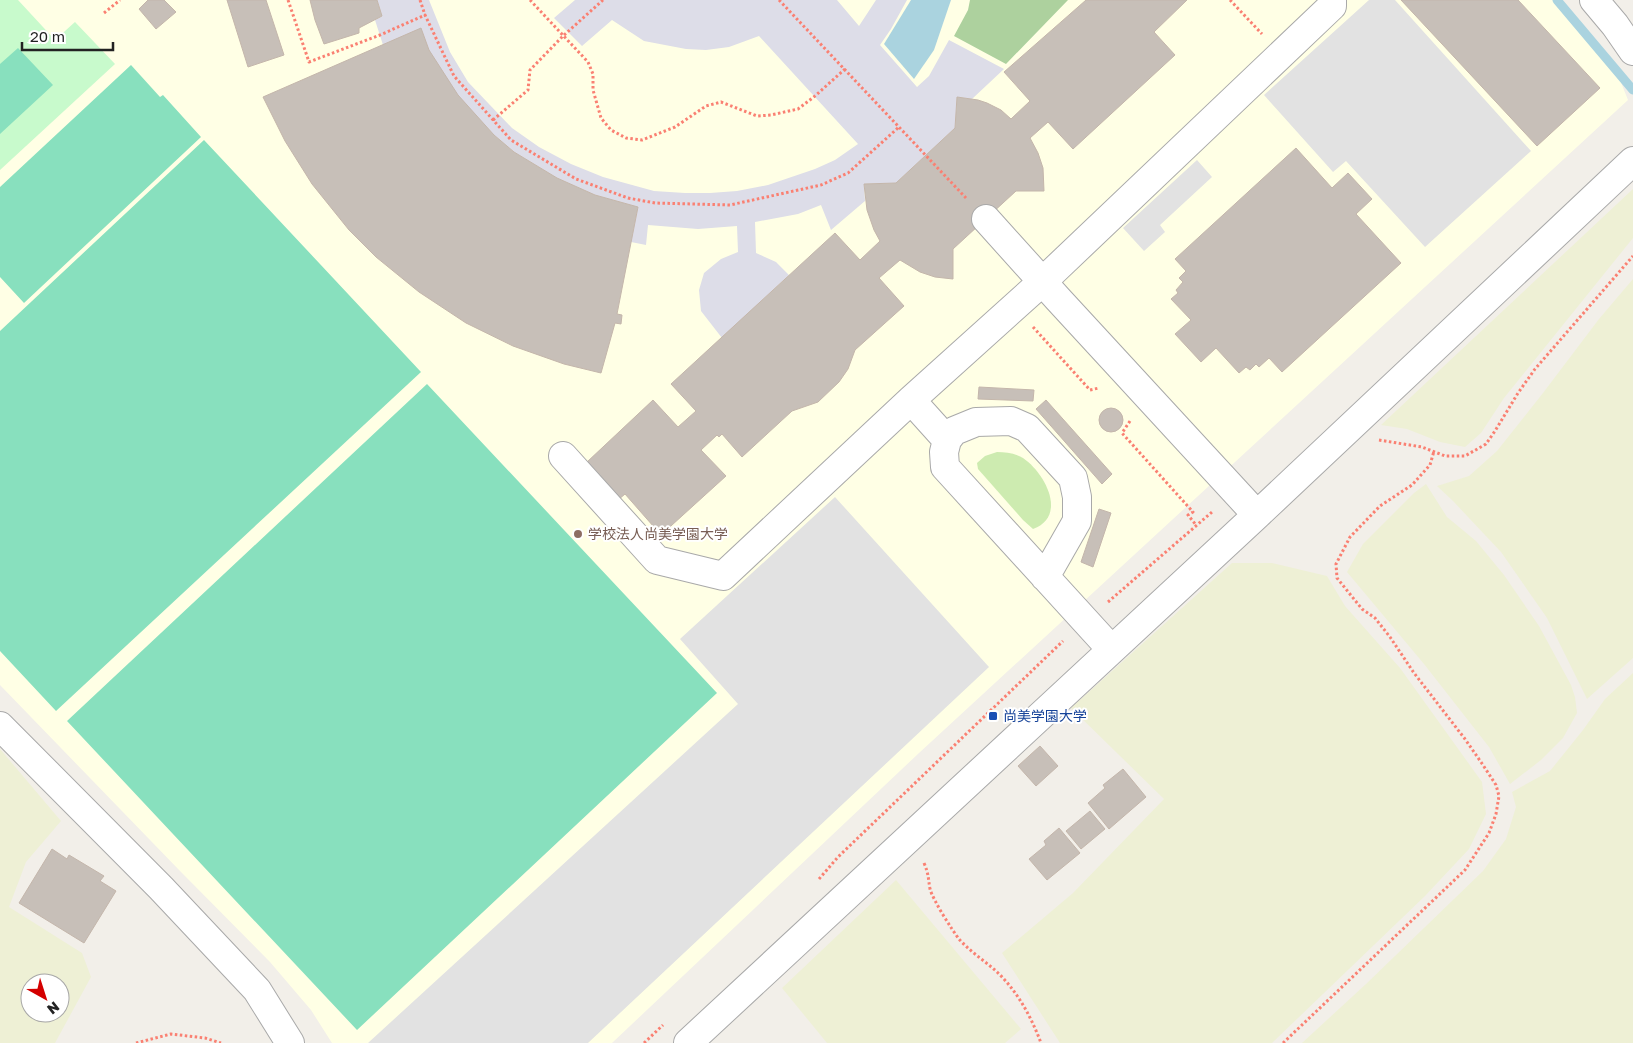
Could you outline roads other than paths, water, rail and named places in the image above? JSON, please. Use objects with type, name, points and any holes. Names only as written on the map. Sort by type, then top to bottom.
[{"type":"street","points":[[563,456],[657,560],[723,576],[911,400],[1042,282],[1332,6],[1332,0]]},
{"type":"street","points":[[1594,0],[1633,51]]},
{"type":"street","points":[[688,1043],[1345,432],[1633,161]]},
{"type":"street","points":[[986,219],[1257,514]]},
{"type":"street","points":[[911,400],[946,440]]},
{"type":"street","points":[[1045,577],[1077,521],[1073,478],[1027,428],[1010,421],[976,422],[954,431],[946,440],[944,452],[945,468],[1111,649]]},
{"type":"street","points":[[0,726],[161,888],[257,990],[290,1043]]},
{"type":"water","points":[[911,0],[951,0],[934,50],[914,79],[884,44]]},
{"type":"waterway","points":[[1557,0],[1633,90]]},
{"type":"place","name":"学校法人尚美学園大学","points":[[578,534]]},
{"type":"place","name":"尚美学園大学","points":[[993,716]]}]
